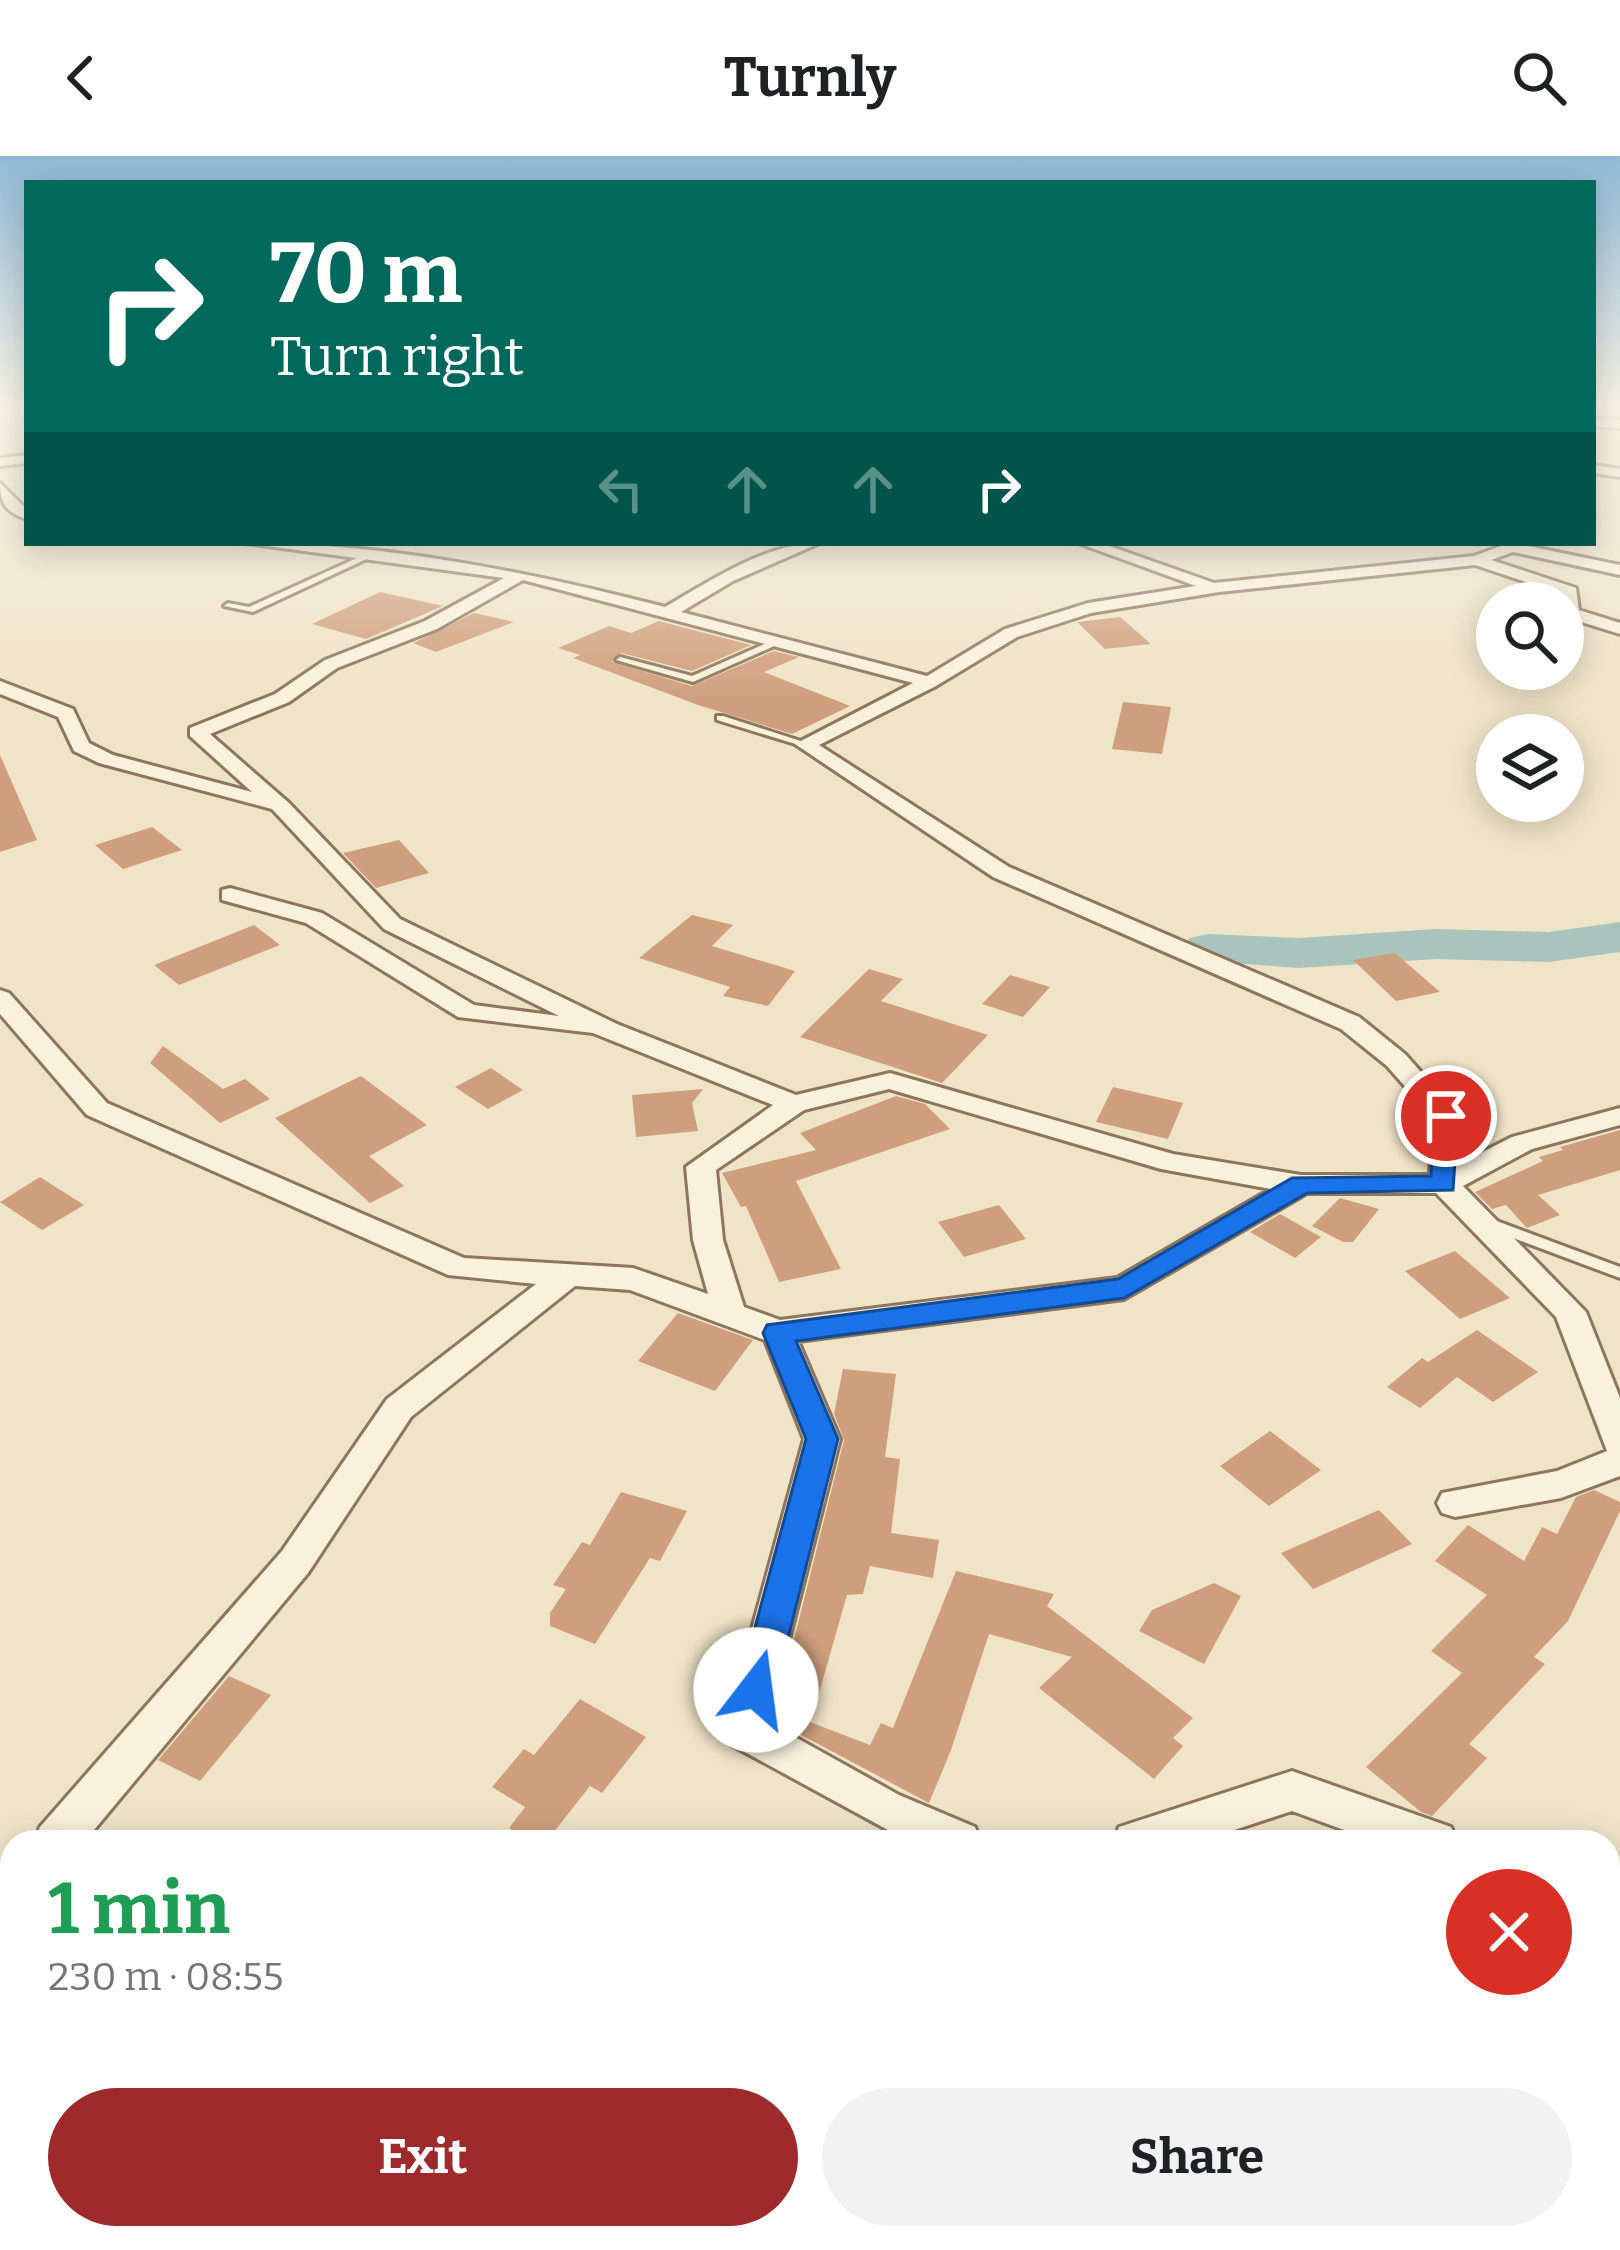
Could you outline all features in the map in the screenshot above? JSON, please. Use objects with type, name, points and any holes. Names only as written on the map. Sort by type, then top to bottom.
[{"type":"street","points":[[282,546],[521,575],[930,682]]},
{"type":"street","points":[[408,560],[439,546]]},
{"type":"street","points":[[669,611],[727,578],[805,546]]},
{"type":"street","points":[[1095,546],[1219,587]]},
{"type":"street","points":[[805,744],[930,682],[1011,633],[1088,608],[1219,587],[1476,560],[1519,546],[1620,570]]},
{"type":"street","points":[[1476,560],[1570,590],[1571,613],[1620,629]]},
{"type":"street","points":[[521,575],[431,625],[331,664],[282,698],[196,732],[282,807],[392,924],[608,1030],[794,1103]]},
{"type":"street","points":[[0,687],[66,713],[81,747],[106,759],[282,807]]},
{"type":"street","points":[[805,744],[1001,872],[1350,1023],[1396,1060],[1446,1116],[1444,1184],[1570,1312],[1620,1443]]},
{"type":"street","points":[[230,895],[314,918],[467,1012],[608,1030]]},
{"type":"street","points":[[0,998],[97,1109],[459,1268],[633,1279],[778,1333],[1124,1288],[1301,1184]]},
{"type":"street","points":[[729,1312],[708,1240],[700,1168],[794,1103],[890,1081],[1171,1163],[1301,1184],[1444,1184],[1522,1143],[1620,1115]]},
{"type":"street","points":[[66,1830],[296,1562],[399,1408],[568,1275]]},
{"type":"street","points":[[778,1333],[822,1439],[746,1731],[884,1809],[932,1830]]},
{"type":"street","points":[[1455,1503],[1561,1484],[1620,1460]]},
{"type":"street","points":[[1173,1830],[1292,1791],[1401,1830]]},
{"type":"lane","points":[[228,606],[250,610],[371,555]]},
{"type":"lane","points":[[620,660],[693,679],[778,641]]},
{"type":"lane","points":[[720,718],[805,744]]},
{"type":"lane","points":[[1477,1218],[1620,1273]]},
{"type":"building","points":[[380,592],[443,606],[366,639],[312,624]]},
{"type":"building","points":[[474,613],[514,622],[436,652],[413,643]]},
{"type":"building","points":[[1120,617],[1151,644],[1105,649],[1077,622]]},
{"type":"building","points":[[659,621],[751,645],[692,671],[621,653],[612,662],[692,686],[774,651],[799,657],[764,672],[850,706],[792,734],[698,705],[573,658],[580,655],[558,648],[609,626],[631,633]]},
{"type":"building","points":[[1123,702],[1171,707],[1162,754],[1112,749]]},
{"type":"building","points":[[0,755],[37,840],[0,852]]},
{"type":"building","points":[[152,827],[182,850],[123,869],[95,845]]},
{"type":"building","points":[[399,840],[429,873],[376,888],[343,853]]},
{"type":"building","points":[[692,915],[733,925],[712,946],[795,971],[768,1006],[723,996],[730,987],[639,958]]},
{"type":"building","points":[[254,925],[280,945],[179,985],[154,965]]},
{"type":"building","points":[[1395,953],[1440,992],[1396,1001],[1353,960]]},
{"type":"building","points":[[869,969],[903,979],[881,1001],[988,1035],[942,1083],[800,1037]]},
{"type":"building","points":[[1010,975],[1050,987],[1023,1017],[982,1004]]},
{"type":"building","points":[[163,1046],[223,1089],[245,1079],[270,1099],[220,1123],[150,1063]]},
{"type":"building","points":[[491,1068],[523,1090],[488,1109],[455,1087]]},
{"type":"building","points":[[361,1076],[427,1125],[369,1156],[404,1186],[370,1203],[275,1118]]},
{"type":"building","points":[[1113,1087],[1183,1103],[1168,1139],[1096,1122]]},
{"type":"building","points":[[703,1089],[692,1103],[698,1131],[636,1137],[632,1095]]},
{"type":"building","points":[[896,1096],[925,1104],[950,1129],[796,1181],[841,1269],[779,1282],[746,1206],[741,1207],[722,1173],[816,1150],[800,1133]]},
{"type":"building","points":[[1620,1130],[1620,1170],[1538,1195],[1560,1215],[1527,1228],[1506,1205],[1492,1209],[1475,1192],[1543,1161],[1539,1157],[1563,1150],[1560,1147]]},
{"type":"building","points":[[40,1177],[84,1205],[42,1230],[0,1202]]},
{"type":"building","points":[[1340,1198],[1379,1209],[1353,1242],[1343,1242],[1312,1226]]},
{"type":"building","points":[[999,1205],[1026,1239],[964,1257],[938,1222]]},
{"type":"building","points":[[1280,1214],[1321,1237],[1295,1258],[1250,1232]]},
{"type":"building","points":[[1455,1251],[1510,1298],[1460,1319],[1405,1271]]},
{"type":"building","points":[[678,1313],[753,1340],[715,1391],[638,1361]]},
{"type":"building","points":[[1477,1330],[1538,1372],[1493,1402],[1457,1377],[1420,1408],[1387,1387],[1422,1358],[1428,1362]]},
{"type":"building","points":[[843,1369],[896,1374],[885,1457],[900,1459],[891,1533],[939,1540],[933,1578],[870,1566],[863,1594],[847,1595],[817,1700],[781,1691],[844,1440],[834,1414]]},
{"type":"building","points":[[1270,1431],[1321,1470],[1269,1506],[1220,1466]]},
{"type":"building","points":[[1594,1490],[1620,1502],[1620,1511],[1568,1621],[1534,1657],[1545,1664],[1469,1744],[1487,1758],[1432,1816],[1421,1812],[1366,1767],[1462,1673],[1431,1651],[1487,1595],[1435,1561],[1468,1525],[1524,1561],[1542,1527],[1557,1534],[1576,1497]]},
{"type":"building","points":[[621,1492],[687,1511],[660,1561],[650,1558],[595,1644],[550,1626],[550,1613],[566,1589],[553,1585],[582,1542],[590,1545]]},
{"type":"building","points":[[1379,1510],[1412,1544],[1313,1589],[1281,1553]]},
{"type":"building","points":[[956,1571],[1054,1594],[1047,1606],[1193,1718],[1173,1738],[1183,1746],[1154,1779],[1039,1688],[1072,1657],[989,1634],[929,1803],[788,1728],[794,1716],[870,1745],[881,1723],[893,1728]]},
{"type":"building","points":[[1214,1583],[1241,1596],[1204,1664],[1139,1631],[1152,1610]]},
{"type":"building","points":[[229,1676],[271,1695],[200,1781],[158,1760]]},
{"type":"building","points":[[580,1699],[646,1737],[602,1793],[590,1786],[555,1830],[512,1830],[509,1828],[525,1807],[492,1787],[524,1749],[534,1755]]},
{"type":"waterway","points":[[1208,949],[1299,953],[1436,944],[1549,947],[1620,937]]},
{"type":"route","points":[[756,1690],[822,1439],[778,1333],[1124,1288],[1301,1184],[1444,1184],[1446,1116]]}]
